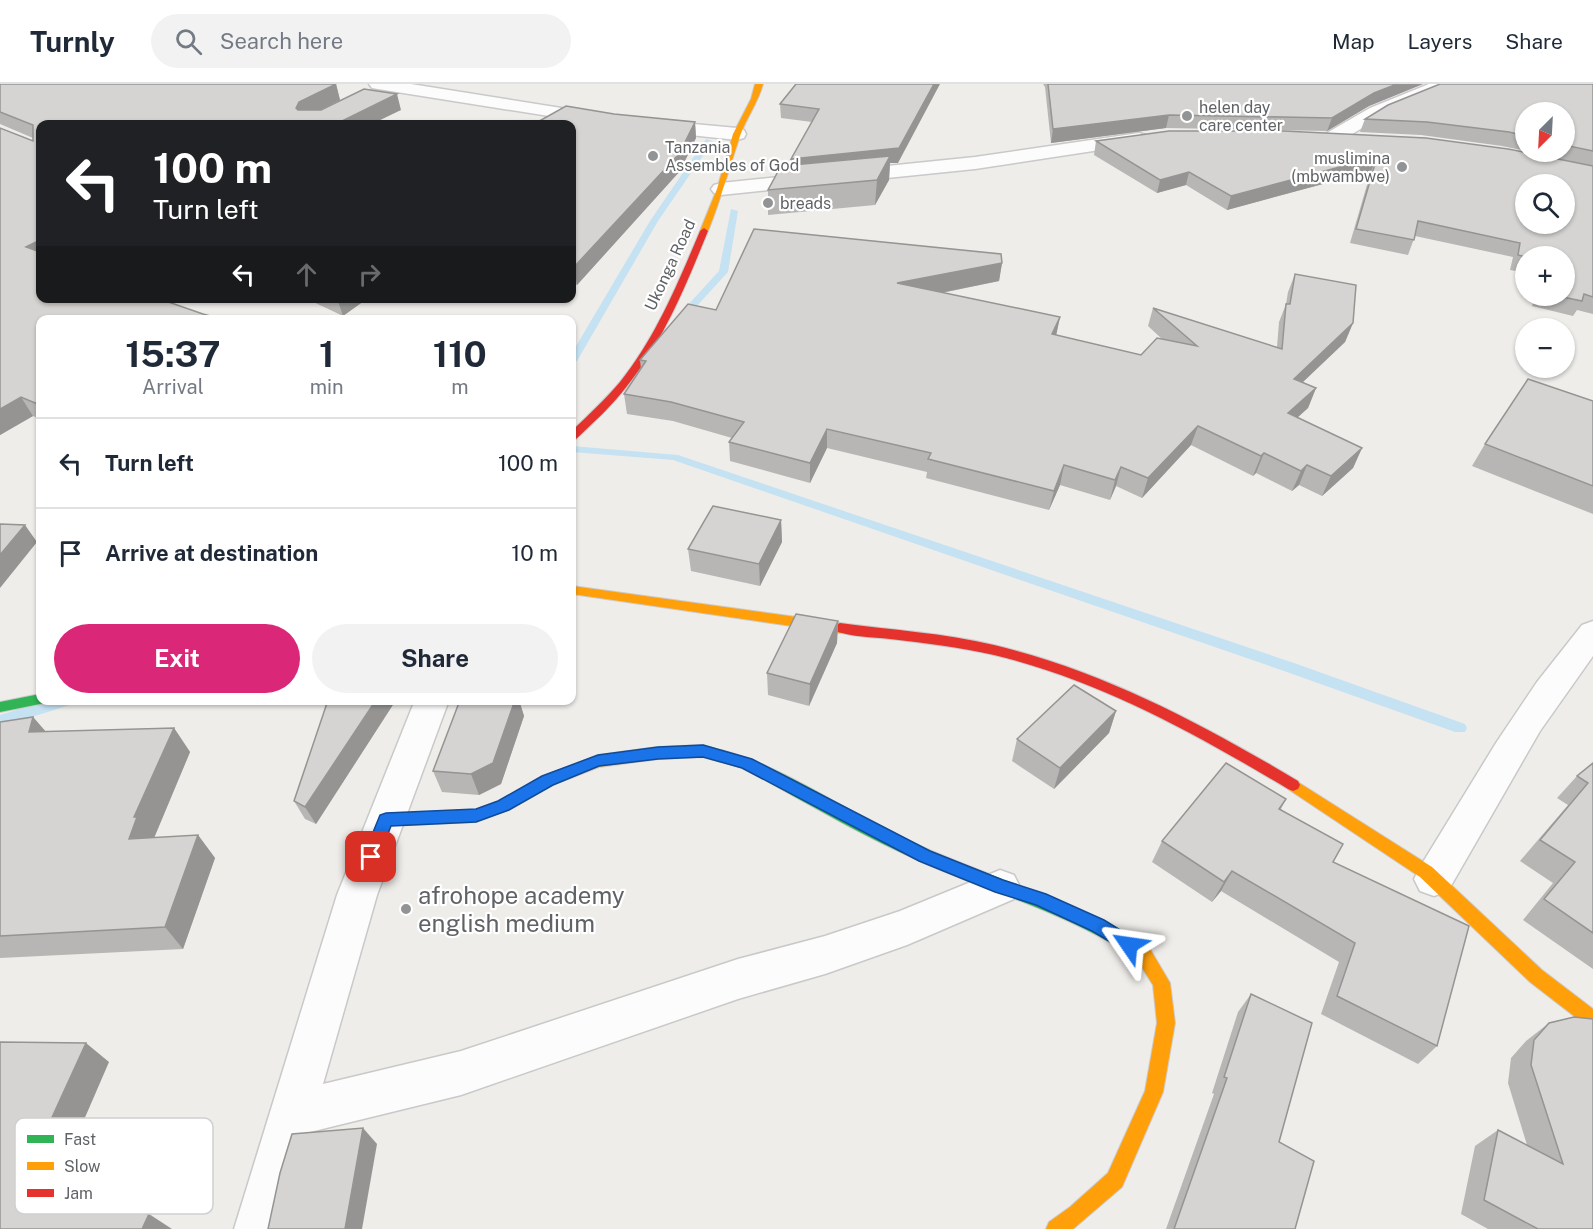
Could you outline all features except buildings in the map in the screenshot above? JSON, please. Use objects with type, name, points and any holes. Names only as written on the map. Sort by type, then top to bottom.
[{"type":"street","name":"Ukonga Road","points":[[576,433],[610,400],[646,351],[676,298],[722,189],[737,134],[755,99],[759,84]]},
{"type":"street","points":[[1332,138],[1376,112],[1444,84]]},
{"type":"street","points":[[379,88],[616,122],[576,134]]},
{"type":"street","points":[[627,123],[737,134]]},
{"type":"street","points":[[722,189],[975,163],[1156,137]]},
{"type":"street","points":[[1311,137],[1367,140]]},
{"type":"street","points":[[576,591],[994,650],[1042,663],[1090,681],[1198,730],[1313,796],[1434,879],[1558,995],[1593,1020]]},
{"type":"street","points":[[1434,879],[1526,725],[1563,668],[1593,633]]},
{"type":"street","points":[[0,707],[36,700]]},
{"type":"street","points":[[258,1229],[357,895],[430,705]]},
{"type":"street","points":[[386,820],[476,816],[504,805],[547,781],[598,761],[658,753],[703,751],[747,763],[924,856],[1000,887],[1040,899],[1098,926],[1144,955],[1161,983],[1166,1023],[1154,1092],[1115,1180],[1077,1214],[1056,1229]]},
{"type":"street","points":[[292,1114],[461,1073],[738,979],[825,955],[907,927],[1000,887]]},
{"type":"waterway","points":[[576,354],[654,221],[709,141]]},
{"type":"waterway","points":[[681,318],[723,272],[734,211]]},
{"type":"waterway","points":[[576,449],[674,457],[1289,667],[1460,728]]},
{"type":"waterway","points":[[0,721],[52,705]]},
{"type":"traffic: fast","points":[[0,707],[36,700]]},
{"type":"traffic: fast","points":[[721,756],[747,763],[902,846],[1071,913],[1117,938]]},
{"type":"traffic: slow","points":[[704,231],[721,189],[737,134],[755,99],[759,84]]},
{"type":"traffic: slow","points":[[576,591],[840,628]]},
{"type":"traffic: slow","points":[[386,820],[476,816],[504,805],[547,781],[598,761],[658,753],[703,751],[721,756]]},
{"type":"traffic: slow","points":[[1293,785],[1426,872],[1536,976],[1593,1020]]},
{"type":"traffic: slow","points":[[1056,1229],[1077,1214],[1115,1180],[1154,1092],[1166,1023],[1161,983],[1144,955],[1117,938]]},
{"type":"traffic: jam","points":[[576,433],[609,401],[639,363],[664,321],[704,231]]},
{"type":"traffic: jam","points":[[840,628],[976,646],[1032,660],[1071,673],[1187,725],[1293,785]]},
{"type":"place","name":"helen day care center","points":[[1187,116]]},
{"type":"place","name":"Tanzania Assembles of God","points":[[653,156]]},
{"type":"place","name":"muslimina (mbwambwe)","points":[[1402,167]]},
{"type":"place","name":"breads","points":[[768,203]]},
{"type":"place","name":"afrohope academy english medium","points":[[406,909]]},
{"type":"route","points":[[371,857],[386,820],[476,816],[504,805],[547,781],[598,761],[658,753],[703,751],[747,763],[924,856],[1000,887],[1040,899],[1098,926],[1129,945]]}]
